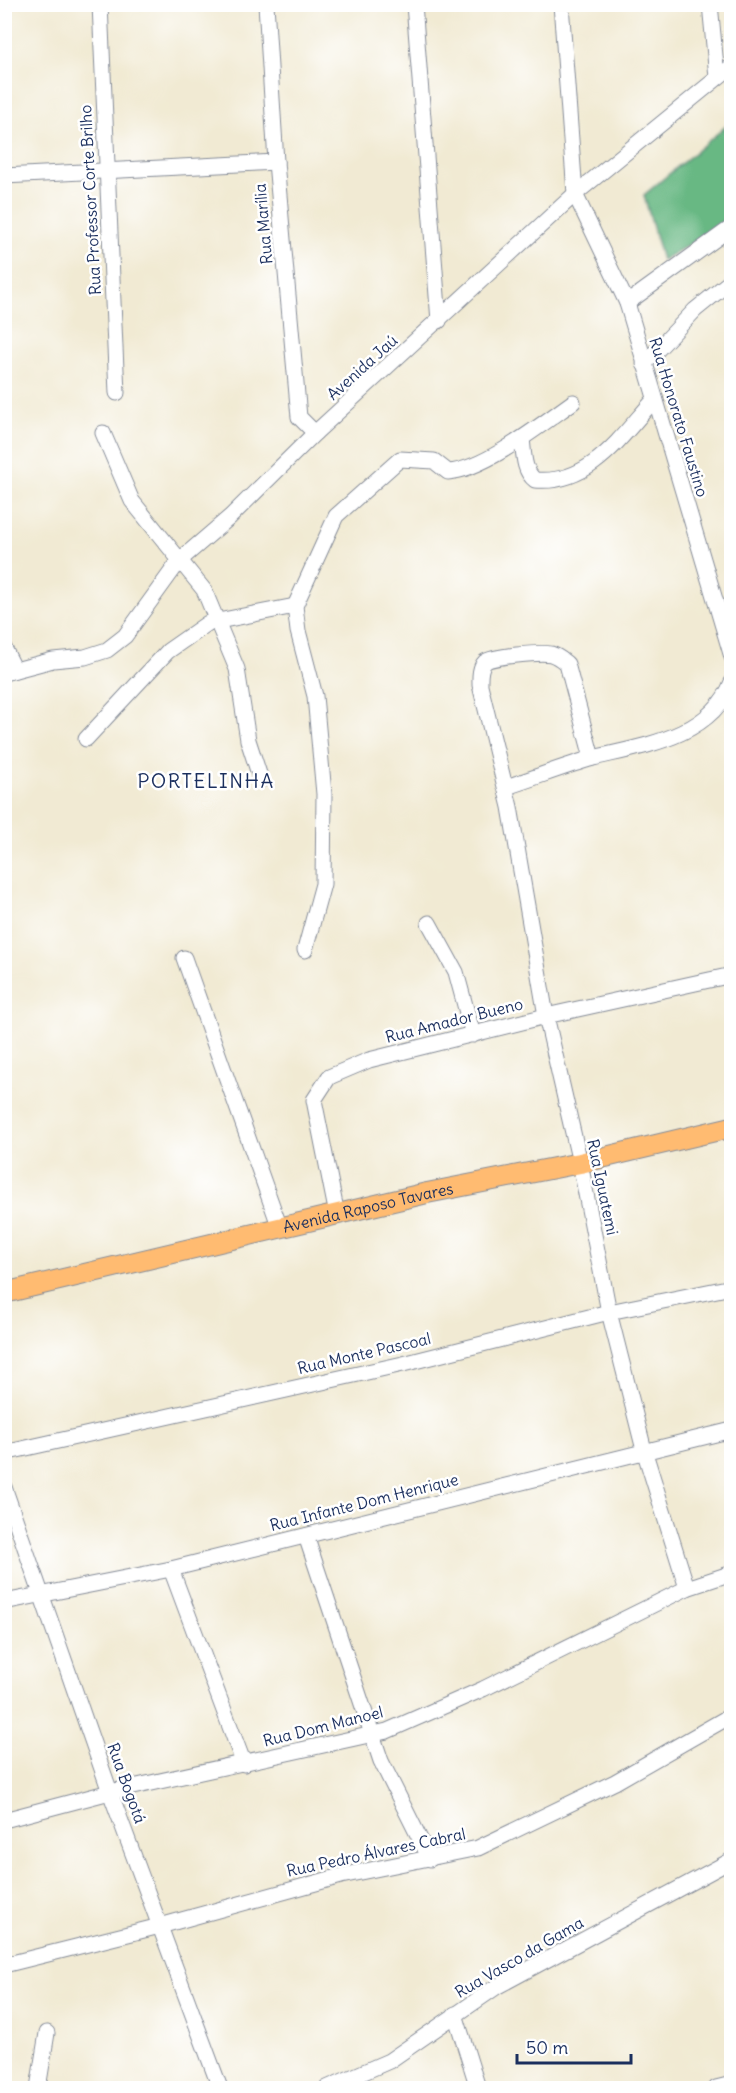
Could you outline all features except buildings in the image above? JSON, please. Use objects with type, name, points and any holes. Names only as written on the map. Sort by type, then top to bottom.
[{"type":"main road","name":"Avenida Raposo Tavares","points":[[4,1293],[427,1193],[580,1163],[732,1127]]},
{"type":"street","name":"Rua Professor Corte Brilho","points":[[100,4],[117,393]]},
{"type":"street","name":"Rua Marília","points":[[266,4],[276,162],[299,417],[315,433]]},
{"type":"street","points":[[414,4],[439,321]]},
{"type":"street","points":[[561,4],[575,194]]},
{"type":"street","points":[[710,4],[717,77]]},
{"type":"street","name":"Avenida Jaú","points":[[10,672],[53,660],[86,657],[107,650],[125,636],[180,560],[230,517],[315,433],[575,194],[732,66]]},
{"type":"street","points":[[4,176],[276,162]]},
{"type":"street","name":"Rua Honorato Faustino","points":[[575,194],[627,303],[732,657]]},
{"type":"street","points":[[627,303],[732,227]]},
{"type":"street","points":[[644,364],[696,310],[732,280]]},
{"type":"street","points":[[522,438],[526,466],[529,475],[535,480],[572,476],[601,460],[655,399]]},
{"type":"street","points":[[305,950],[322,884],[324,794],[315,696],[298,631],[295,606],[336,516],[400,459],[434,461],[447,472],[463,471],[522,438],[573,402]]},
{"type":"street","points":[[103,433],[132,501],[204,590],[237,669],[248,740],[261,780]]},
{"type":"street","points":[[86,739],[124,697],[148,676],[168,651],[208,622],[295,606]]},
{"type":"street","points":[[4,648],[10,672]]},
{"type":"street","name":"Rua Iguatemi","points":[[592,759],[567,664],[549,654],[493,658],[484,663],[480,670],[480,685],[506,787],[546,1016],[580,1163],[609,1312],[644,1450],[687,1588]]},
{"type":"street","points":[[506,787],[592,759],[664,740],[701,723],[732,682]]},
{"type":"street","points":[[429,923],[456,972],[473,1035]]},
{"type":"street","points":[[184,958],[280,1228]]},
{"type":"street","name":"Rua Amador Bueno","points":[[337,1215],[314,1100],[329,1077],[369,1060],[546,1016],[732,975]]},
{"type":"street","name":"Rua Monte Pascoal","points":[[4,1453],[403,1364],[609,1312],[732,1287]]},
{"type":"street","name":"Rua Infante Dom Henrique","points":[[4,1602],[171,1569],[732,1430]]},
{"type":"street","name":"Rua Bogotá","points":[[4,1487],[110,1792],[220,2088]]},
{"type":"street","points":[[306,1536],[381,1761],[430,1859]]},
{"type":"street","points":[[171,1569],[244,1764]]},
{"type":"street","name":"Rua Dom Manoel","points":[[4,1820],[110,1792],[387,1731],[483,1689],[687,1588],[732,1573]]},
{"type":"street","name":"Rua Pedro Álvares Cabral","points":[[4,1965],[160,1926],[340,1876],[478,1848],[615,1782],[732,1715]]},
{"type":"street","name":"Rua Vasco da Gama","points":[[327,2088],[389,2061],[496,1987],[732,1860]]},
{"type":"street","points":[[454,2014],[478,2088]]},
{"type":"street","points":[[38,2088],[47,2033]]},
{"type":"green space","points":[[731,122],[731,216],[710,233],[662,260],[644,195]]},
{"type":"district","name":"PORTELINHA","points":[[206,781]]}]
